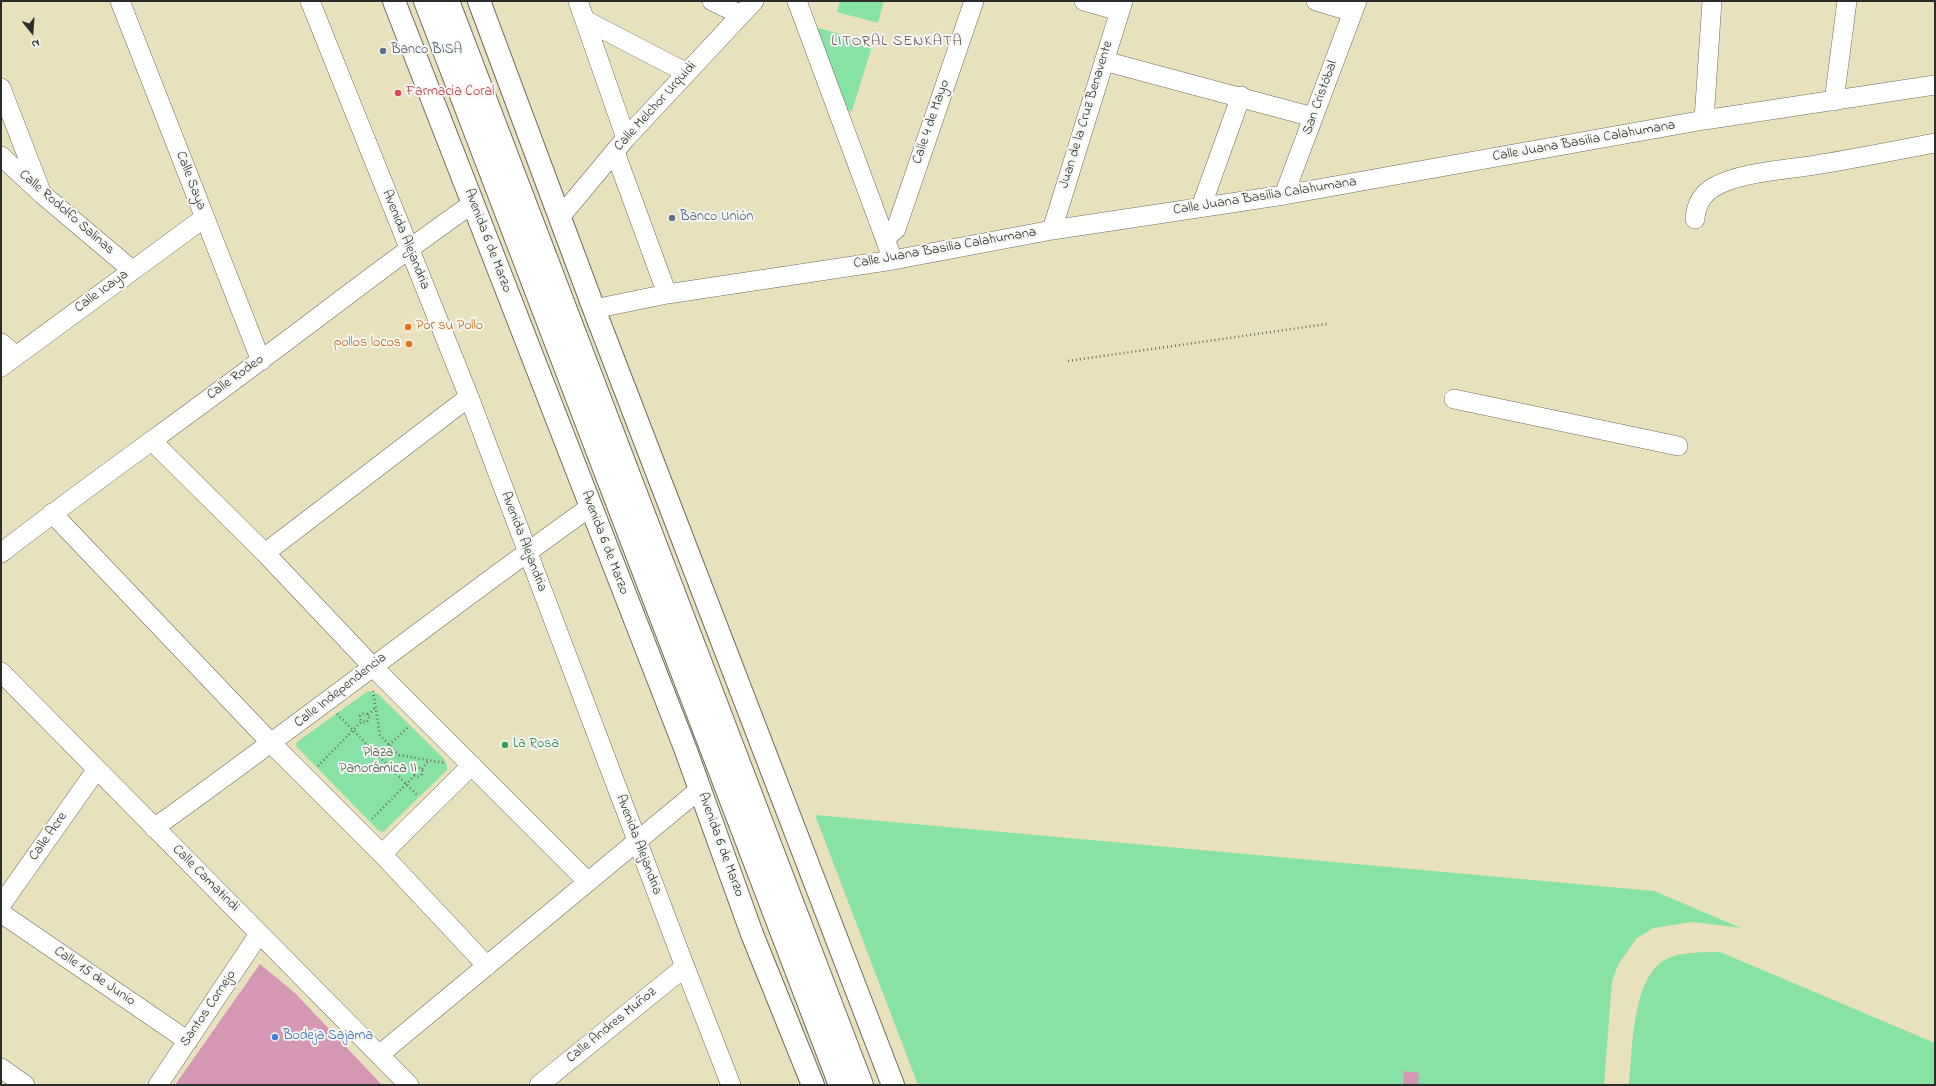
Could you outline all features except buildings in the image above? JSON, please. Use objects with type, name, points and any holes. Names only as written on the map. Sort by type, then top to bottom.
[{"type":"main road","name":"Avenida 6 de Marzo","points":[[394,1],[700,789],[752,934],[808,1082]]},
{"type":"main road","name":"Avenida 6 de Marzo","points":[[425,1],[448,30],[862,1085]]},
{"type":"main road","name":"Avenida 6 de Marzo","points":[[448,1],[448,30],[840,1085]]},
{"type":"main road","points":[[479,1],[561,216],[594,308],[893,1085]]},
{"type":"street","name":"Calle Saya","points":[[120,1],[260,361]]},
{"type":"street","name":"Avenida Alejandria","points":[[310,1],[469,397],[526,552],[731,1085]]},
{"type":"street","points":[[578,1],[667,294]]},
{"type":"street","points":[[712,1],[741,15]]},
{"type":"street","name":"Calle Melchor Urquidi","points":[[561,216],[621,145],[754,1]]},
{"type":"street","points":[[797,1],[893,260]]},
{"type":"street","name":"Calle 4 de Mayo","points":[[885,239],[896,229],[974,1]]},
{"type":"street","points":[[1084,1],[1121,6]]},
{"type":"street","points":[[1316,1],[1354,7]]},
{"type":"street","points":[[1704,120],[1712,1]]},
{"type":"street","points":[[1834,101],[1847,1]]},
{"type":"street","name":"Juan de la Cruz Benavente","points":[[1052,230],[1121,6]]},
{"type":"street","name":"San Cristóbal","points":[[1284,195],[1354,7]]},
{"type":"street","points":[[585,20],[687,73]]},
{"type":"street","points":[[1104,61],[1241,96],[1313,118]]},
{"type":"street","name":"Calle Juana Basilia Calahumana","points":[[594,308],[667,294],[893,260],[1052,230],[1284,195],[1704,120],[1935,85]]},
{"type":"street","points":[[1,88],[42,194]]},
{"type":"street","points":[[1201,208],[1241,96]]},
{"type":"street","points":[[1695,219],[1695,211],[1700,199],[1722,182],[1773,171],[1820,165],[1935,143]]},
{"type":"street","name":"Calle Rodolfo Salinas","points":[[1,156],[42,194],[132,270]]},
{"type":"street","name":"Calle Rodeo","points":[[1,554],[52,514],[260,361],[408,248],[472,204]]},
{"type":"street","name":"Calle Icaya","points":[[8,362],[204,218]]},
{"type":"street","points":[[1,343],[8,362]]},
{"type":"street","points":[[265,553],[469,397]]},
{"type":"street","points":[[1454,399],[1678,446]]},
{"type":"street","points":[[152,441],[265,553],[372,666],[588,882]]},
{"type":"street","name":"Calle Independencia","points":[[154,828],[272,744],[372,666],[526,552],[590,507]]},
{"type":"street","points":[[52,514],[272,744],[382,854],[487,966]]},
{"type":"street","name":"Calle Camatindi","points":[[4,681],[97,769],[409,1085]]},
{"type":"street","points":[[382,854],[472,765]]},
{"type":"street","name":"Calle Acre","points":[[1,905],[97,769]]},
{"type":"street","points":[[379,1055],[700,789]]},
{"type":"street","name":"Calle 15 de Junio","points":[[1,913],[188,1041]]},
{"type":"street","name":"Santos Cornejo","points":[[158,1085],[259,934]]},
{"type":"street","name":"Calle Andres Muñoz","points":[[538,1085],[685,967]]},
{"type":"street","points":[[1,1068],[25,1085]]},
{"type":"path","points":[[1068,361],[1327,324]]},
{"type":"path","points":[[380,690],[373,687],[380,735],[399,755],[450,764]]},
{"type":"path","points":[[314,770],[352,730],[361,722],[367,722],[368,715],[376,707]]},
{"type":"path","points":[[334,712],[421,799]]},
{"type":"path","points":[[361,722],[361,715],[364,713],[368,715]]},
{"type":"path","points":[[390,745],[413,723]]},
{"type":"path","points":[[367,824],[415,775],[420,776],[422,769],[429,760]]},
{"type":"path","points":[[415,775],[413,771],[415,768],[417,767],[422,769]]},
{"type":"green space","points":[[840,1],[884,1],[878,23],[837,12]]},
{"type":"green space","points":[[818,28],[873,43],[852,111],[838,109],[810,34]]},
{"type":"green space","name":"Plaza Panorámica II","points":[[368,691],[378,694],[444,759],[447,765],[447,770],[383,832],[378,830],[296,746],[297,742]]},
{"type":"green space","points":[[815,815],[1654,891],[1741,928],[1693,922],[1653,928],[1636,939],[1618,965],[1612,981],[1604,1085],[918,1085]]},
{"type":"green space","points":[[1702,952],[1720,952],[1935,1043],[1935,1085],[1629,1085],[1636,1013],[1641,994],[1648,978],[1658,965],[1676,955]]},
{"type":"place","name":"Banco BISA","points":[[383,51]]},
{"type":"place","name":"Farmacia Coral","points":[[398,93]]},
{"type":"place","name":"Banco Unión","points":[[672,218]]},
{"type":"place","name":"Por su Pollo","points":[[408,327]]},
{"type":"place","name":"pollos locos","points":[[409,344]]},
{"type":"place","name":"La Rosa","points":[[505,745]]},
{"type":"place","name":"Bodeja Sajama","points":[[275,1037]]},
{"type":"district","name":"LITORAL SENKATA","points":[[897,43]]}]
